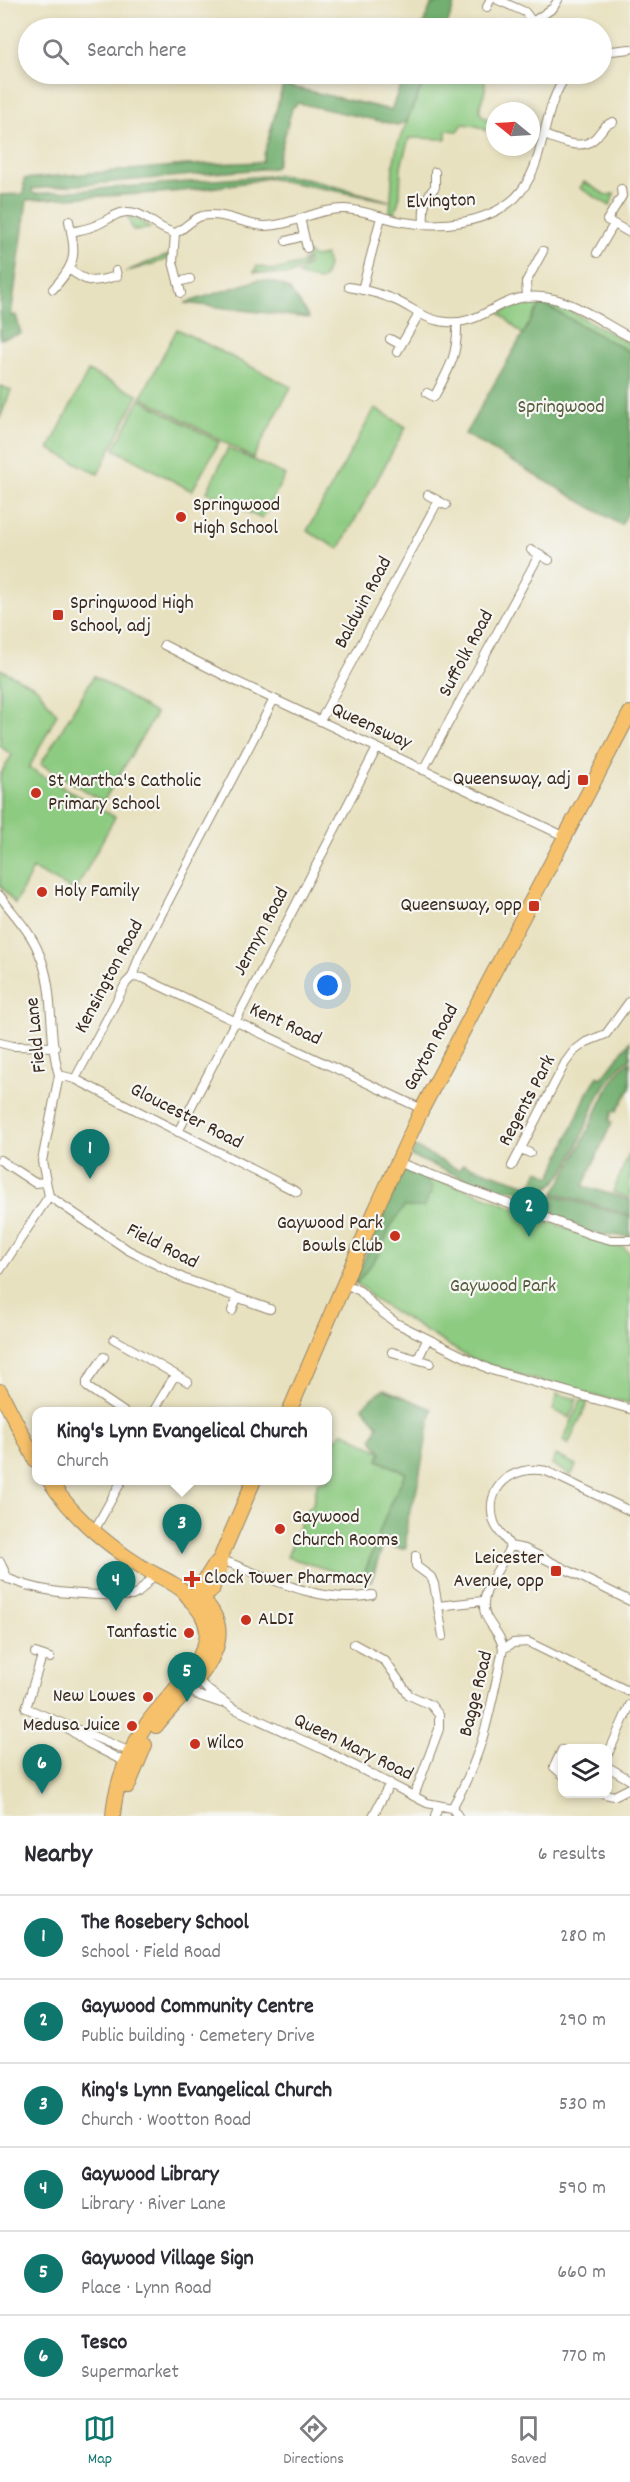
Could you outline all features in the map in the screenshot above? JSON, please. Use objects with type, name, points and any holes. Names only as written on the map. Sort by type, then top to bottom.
[{"type":"main road","name":"Gayton Road","points":[[292,1407],[422,1109],[630,713]]},
{"type":"main road","points":[[0,1391],[32,1453]]},
{"type":"main road","points":[[53,1485],[74,1512],[94,1531],[154,1575],[194,1599],[205,1622],[207,1636],[203,1652],[189,1680],[133,1759],[115,1816]]},
{"type":"main road","points":[[194,1599],[220,1559],[252,1485]]},
{"type":"street","points":[[498,0],[520,8],[529,18]]},
{"type":"street","points":[[542,18],[558,0]]},
{"type":"street","points":[[612,51],[630,49]]},
{"type":"street","name":"Elvington","points":[[175,233],[201,216],[213,215],[265,226],[341,209],[405,222],[424,223],[476,220],[488,216],[507,204],[522,190],[532,174],[554,97],[562,84]]},
{"type":"street","points":[[544,135],[577,145],[585,144],[596,137],[605,124],[613,122]]},
{"type":"street","points":[[424,223],[423,205],[425,198],[435,187],[435,172]]},
{"type":"street","points":[[621,189],[622,196],[607,220],[630,233]]},
{"type":"street","points":[[71,232],[93,226],[111,216],[125,212],[140,215],[160,228],[175,233],[173,254],[181,293]]},
{"type":"street","points":[[362,290],[381,217]]},
{"type":"street","points":[[300,218],[307,248]]},
{"type":"street","points":[[52,289],[69,269],[75,254],[69,221]]},
{"type":"street","points":[[597,253],[614,224]]},
{"type":"street","points":[[286,241],[304,236]]},
{"type":"street","points":[[527,296],[526,282],[543,251]]},
{"type":"street","points":[[69,269],[84,280],[91,282],[117,276],[116,271]]},
{"type":"street","points":[[178,282],[190,279]]},
{"type":"street","points":[[349,287],[396,301],[434,320],[457,323],[482,317],[501,305],[527,296],[543,296],[565,301],[630,337]]},
{"type":"street","points":[[390,339],[399,349],[419,314]]},
{"type":"street","points":[[434,397],[449,373],[457,337],[457,323]]},
{"type":"street","name":"Baldwin Road","points":[[320,721],[442,503],[428,495]]},
{"type":"street","name":"Suffolk Road","points":[[423,770],[535,552],[549,560]]},
{"type":"street","name":"Queensway","points":[[164,645],[566,837]]},
{"type":"street","name":"Kensington Road","points":[[75,1079],[126,983],[132,977],[136,963],[274,699]]},
{"type":"street","name":"Jermyn Road","points":[[178,1132],[234,1020],[377,748]]},
{"type":"street","name":"Field Lane","points":[[0,896],[26,930],[40,955],[52,1008],[59,1075],[42,1161],[49,1196]]},
{"type":"street","name":"Kent Road","points":[[132,977],[143,978],[422,1109]]},
{"type":"street","name":"Regents Park","points":[[512,1166],[574,1051],[586,1042],[606,1034],[628,1003]]},
{"type":"street","points":[[0,1043],[13,1046],[55,1047]]},
{"type":"street","name":"Gloucester Road","points":[[59,1075],[75,1079],[297,1192]]},
{"type":"street","points":[[521,1149],[530,1153]]},
{"type":"street","points":[[0,1160],[35,1183],[45,1182]]},
{"type":"street","points":[[397,1162],[592,1235],[611,1240],[630,1240]]},
{"type":"street","points":[[0,1270],[49,1196]]},
{"type":"street","name":"Field Road","points":[[49,1196],[122,1247],[185,1279],[270,1309]]},
{"type":"street","points":[[345,1284],[360,1291],[386,1316],[427,1340],[509,1377],[630,1409]]},
{"type":"street","points":[[232,1311],[237,1298]]},
{"type":"street","points":[[114,1339],[188,1382]]},
{"type":"street","points":[[418,1359],[427,1340]]},
{"type":"street","points":[[392,1352],[430,1363]]},
{"type":"street","points":[[104,1357],[87,1381],[87,1387],[117,1407]]},
{"type":"street","points":[[156,1407],[175,1375]]},
{"type":"street","points":[[629,1597],[525,1550],[510,1546],[495,1527],[491,1511],[492,1502],[503,1482],[519,1470],[537,1469],[546,1471],[630,1511]]},
{"type":"street","points":[[94,1531],[119,1485]]},
{"type":"street","points":[[502,1649],[502,1643],[486,1615],[483,1601],[510,1546]]},
{"type":"street","points":[[416,1556],[416,1566],[431,1577],[443,1636]]},
{"type":"street","points":[[220,1559],[322,1594],[356,1598],[372,1595]]},
{"type":"street","points":[[0,1562],[3,1579],[71,1595],[132,1596],[138,1593],[154,1575]]},
{"type":"street","points":[[438,1606],[483,1601]]},
{"type":"street","name":"Bagge Road","points":[[452,1808],[482,1745],[493,1704],[502,1649],[513,1643],[528,1642],[630,1692]]},
{"type":"street","points":[[354,1644],[385,1661],[409,1695],[431,1705],[439,1715],[439,1729],[414,1796]]},
{"type":"street","points":[[43,1656],[27,1708],[61,1722],[133,1759]]},
{"type":"street","name":"Queen Mary Road","points":[[189,1680],[233,1707],[414,1796],[438,1807],[452,1808]]},
{"type":"street","points":[[612,1745],[630,1705]]},
{"type":"street","points":[[612,1769],[630,1780]]},
{"type":"street","points":[[373,1816],[390,1783]]},
{"type":"street","points":[[612,1795],[617,1796],[630,1788]]},
{"type":"street","points":[[435,1816],[438,1807]]},
{"type":"street","points":[[452,1808],[458,1816]]},
{"type":"green space","points":[[456,0],[450,18],[426,18],[431,5]]},
{"type":"green space","points":[[401,84],[423,84],[406,122],[397,125],[298,103],[292,108],[274,168],[32,189],[33,194],[279,175],[304,178],[389,201],[267,178],[180,191],[27,200],[11,316],[16,315],[21,334],[0,339],[0,195],[24,194],[24,179],[187,165],[262,162],[283,85],[391,110]]},
{"type":"green space","points":[[423,84],[485,84],[480,113],[486,118],[486,130],[477,126],[463,124],[458,131],[446,130],[446,139],[409,138],[401,166],[400,196],[395,213],[390,213],[393,165],[398,143]]},
{"type":"green space","points":[[584,182],[606,195],[614,194],[610,206],[580,188]]},
{"type":"green space","points":[[128,217],[138,219],[150,228],[133,230]]},
{"type":"green space","points":[[307,252],[314,257],[325,255],[328,266],[324,278],[319,281],[297,275],[308,265]]},
{"type":"green space","points":[[170,255],[170,259],[125,272],[152,261]]},
{"type":"green space","points":[[306,259],[305,266],[289,275],[254,272],[257,266],[275,270],[303,263]]},
{"type":"green space","points":[[258,280],[277,283],[290,290],[309,318],[185,303]]},
{"type":"green space","points":[[542,301],[563,307],[630,344],[630,352],[542,304],[523,335],[500,313],[521,303]]},
{"type":"green space","name":"Springwood","points":[[541,303],[630,352],[630,509],[621,525],[465,434]]},
{"type":"green space","points":[[177,329],[291,387],[253,458],[141,397]]},
{"type":"green space","points":[[88,371],[138,395],[98,474],[49,449]]},
{"type":"green space","points":[[0,386],[11,390],[0,418]]},
{"type":"green space","points":[[140,399],[219,442],[192,491],[114,449]]},
{"type":"green space","points":[[375,408],[406,427],[339,549],[307,531]]},
{"type":"green space","points":[[228,448],[285,475],[262,519],[207,492]]},
{"type":"green space","name":"St Martha's Catholic Primary School","points":[[0,669],[36,687],[57,714],[29,768],[115,817],[75,891],[33,869],[15,904],[0,885],[0,775],[12,755],[0,746]]},
{"type":"green space","points":[[94,676],[156,714],[103,802],[41,764]]},
{"type":"green space","points":[[630,1041],[630,1058],[612,1076],[598,1097],[569,1163],[553,1184],[543,1190],[501,1189],[496,1192],[411,1156],[415,1147],[459,1170],[463,1164],[531,1186],[538,1170],[551,1177],[587,1093],[598,1076],[602,1078]]},
{"type":"green space","points":[[630,1061],[630,1089],[616,1112],[613,1111],[609,1121],[612,1122],[583,1186],[630,1200],[630,1215],[554,1193],[577,1153],[601,1101],[616,1076]]},
{"type":"green space","points":[[630,1151],[630,1198],[613,1192]]},
{"type":"green space","name":"Gaywood Park","points":[[403,1170],[469,1190],[612,1246],[623,1247],[630,1254],[630,1403],[567,1390],[471,1359],[373,1299],[365,1289],[354,1282]]},
{"type":"green space","points":[[403,1170],[424,1177],[433,1188],[424,1207],[404,1207],[391,1226],[379,1254],[356,1284],[354,1282]]},
{"type":"green space","points":[[553,1195],[630,1217],[630,1237],[592,1233],[545,1212]]},
{"type":"green space","points":[[384,1389],[432,1409],[416,1493],[407,1521],[406,1547],[402,1549],[383,1545],[371,1582],[362,1580],[390,1504],[406,1473],[378,1460],[381,1452],[372,1439],[378,1425],[362,1406]]},
{"type":"green space","points":[[557,1394],[577,1399],[570,1418],[553,1410]]},
{"type":"green space","points":[[581,1400],[588,1402],[568,1445],[563,1441]]},
{"type":"green space","points":[[344,1432],[381,1452],[378,1460],[406,1473],[390,1504],[362,1580],[287,1557],[304,1514],[313,1504],[317,1485],[332,1485],[332,1439],[334,1440]]},
{"type":"green space","points":[[556,1455],[576,1465],[571,1476],[552,1464]]},
{"type":"place","name":"Springwood High School","points":[[181,517]]},
{"type":"place","name":"Springwood High School, adj","points":[[58,615]]},
{"type":"place","name":"Queensway, adj","points":[[583,780]]},
{"type":"place","name":"St Martha's Catholic Primary School","points":[[36,793]]},
{"type":"place","name":"Holy Family","points":[[42,892]]},
{"type":"place","name":"Queensway, opp","points":[[534,906]]},
{"type":"place","name":"The Rosebery School","points":[[90,1179]]},
{"type":"place","name":"Gaywood Park Bowls Club","points":[[395,1236]]},
{"type":"place","name":"Gaywood Community Centre","points":[[529,1237]]},
{"type":"place","name":"Gaywood Church Rooms","points":[[280,1529]]},
{"type":"place","name":"King's Lynn Evangelical Church","points":[[182,1554]]},
{"type":"place","name":"Leicester Avenue, opp","points":[[556,1571]]},
{"type":"place","name":"Clock Tower Pharmacy","points":[[192,1579]]},
{"type":"place","name":"Gaywood Library","points":[[116,1611]]},
{"type":"place","name":"ALDI","points":[[246,1620]]},
{"type":"place","name":"Tanfastic","points":[[189,1633]]},
{"type":"place","name":"New Lowes","points":[[148,1697]]},
{"type":"place","name":"Gaywood Village Sign","points":[[187,1702]]},
{"type":"place","name":"Medusa Juice","points":[[132,1726]]},
{"type":"place","name":"Wilco","points":[[195,1744]]},
{"type":"place","name":"Tesco","points":[[42,1794]]}]
